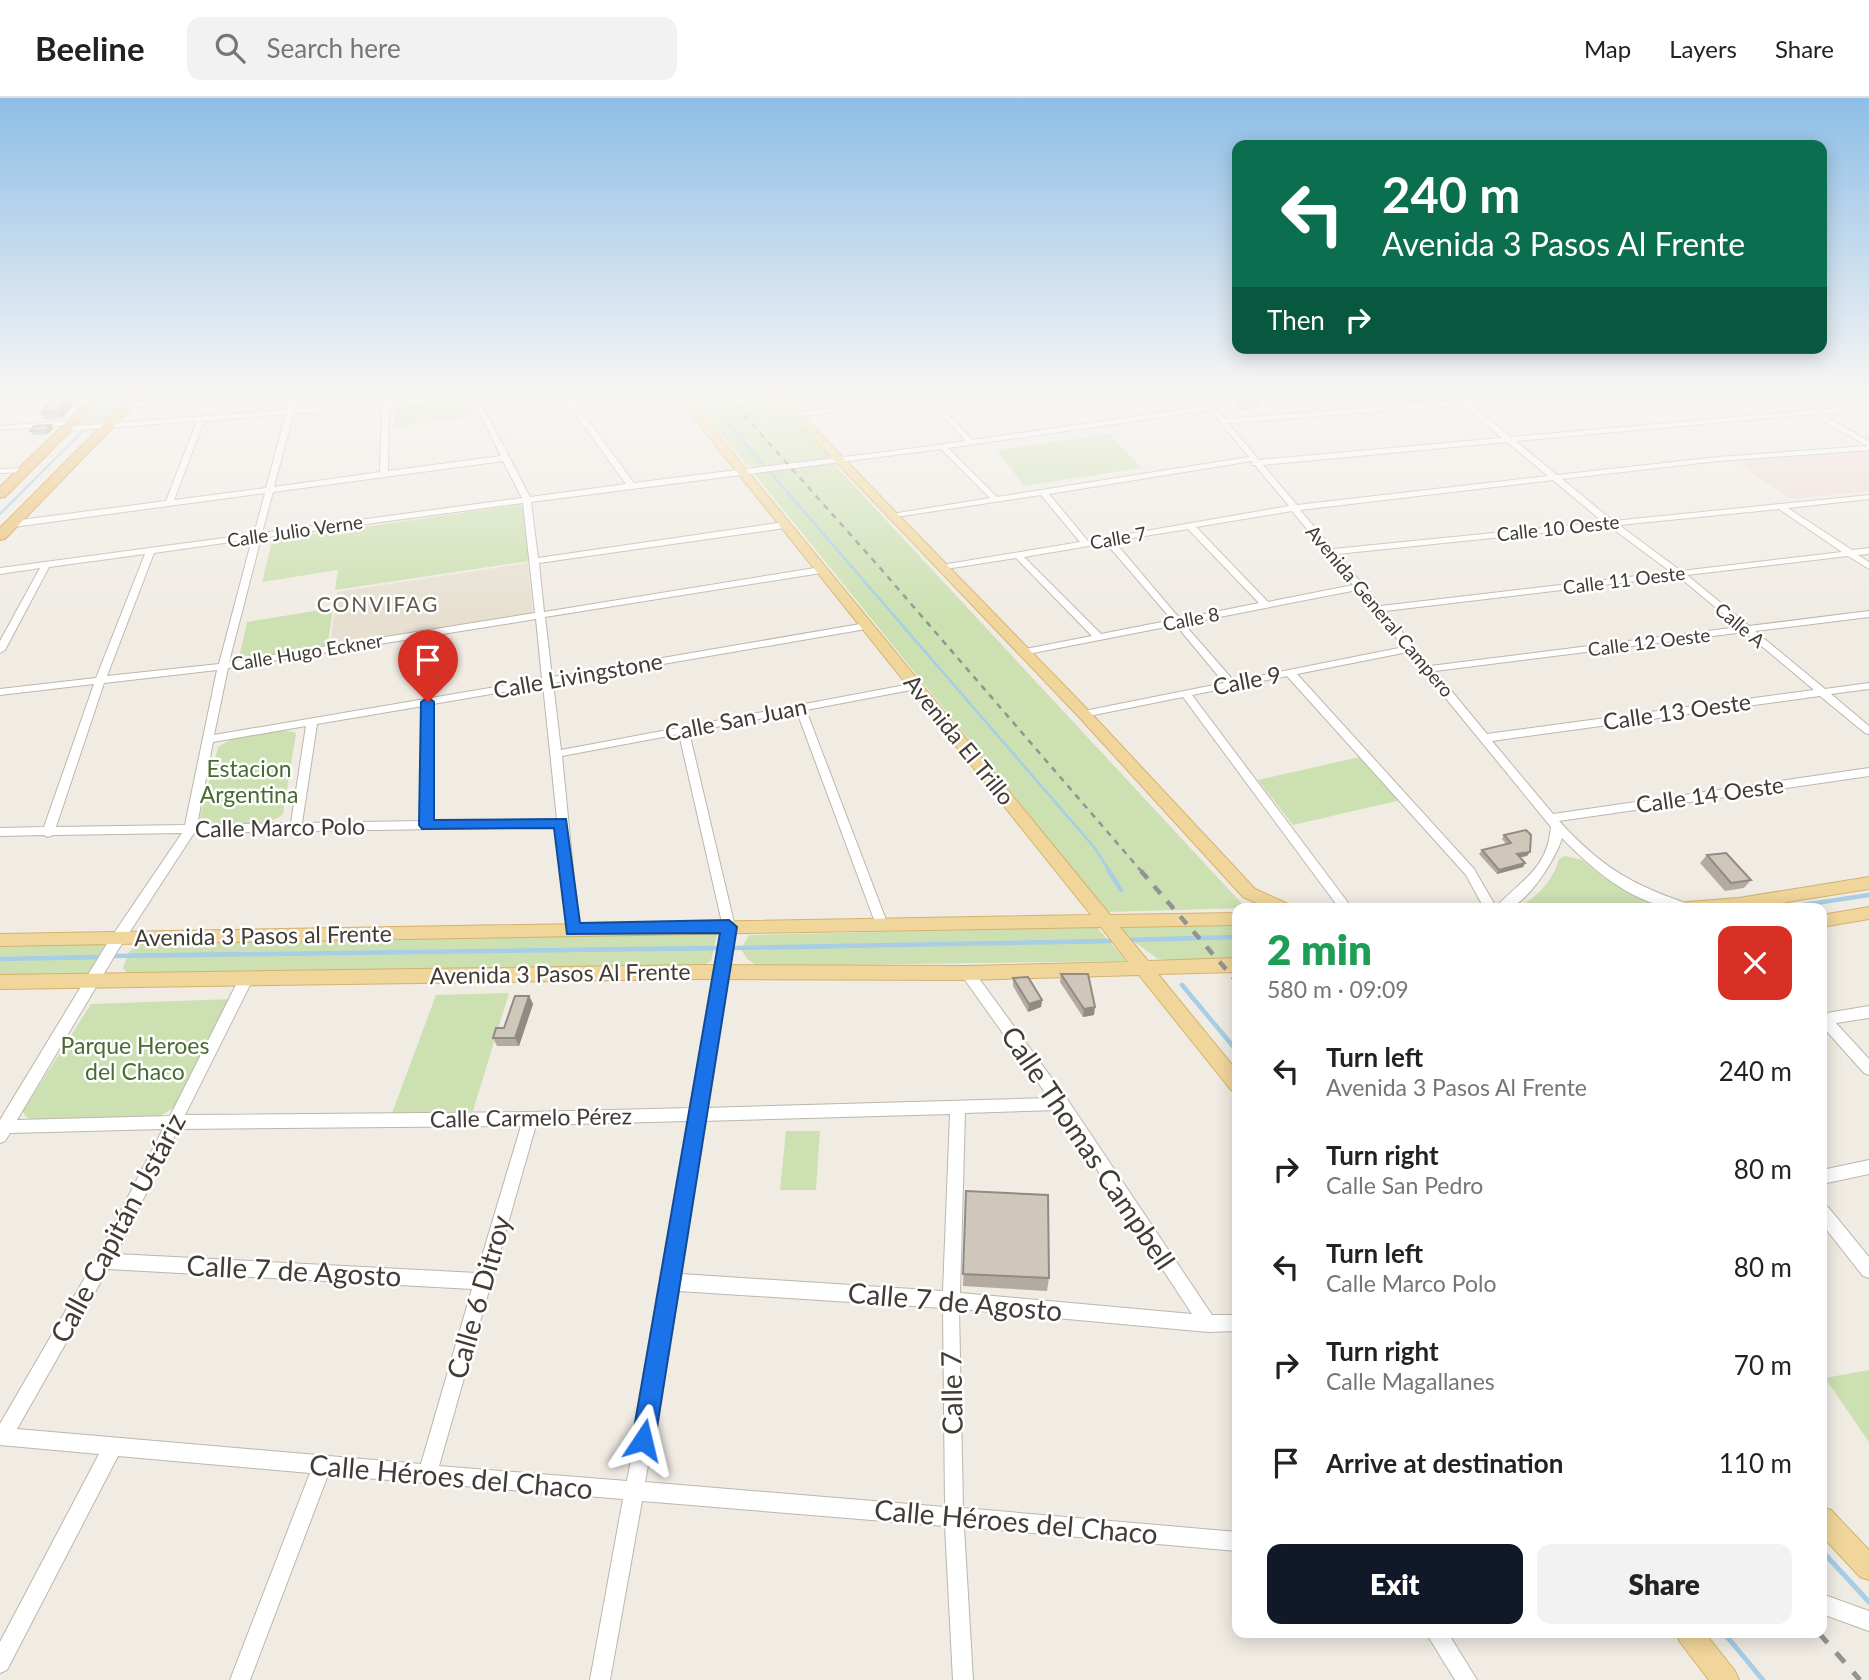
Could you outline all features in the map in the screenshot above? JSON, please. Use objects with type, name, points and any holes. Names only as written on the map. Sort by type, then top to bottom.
[{"type":"highway","points":[[0,494],[25,471]]},
{"type":"highway","points":[[0,536],[65,471]]},
{"type":"main road","name":"Avenida El Trillo","points":[[743,471],[1081,894],[1232,1078]]},
{"type":"main road","points":[[849,471],[1084,714],[1250,893],[1271,903]]},
{"type":"main road","points":[[1744,903],[1869,883]]},
{"type":"main road","points":[[1061,920],[1079,904],[1081,894]]},
{"type":"main road","points":[[1827,920],[1869,913]]},
{"type":"main road","name":"Avenida 3 Pasos Al Frente","points":[[525,931],[728,931],[1061,920],[1106,924],[1232,919]]},
{"type":"main road","name":"Avenida 3 Pasos al Frente","points":[[0,940],[116,942],[525,931]]},
{"type":"main road","name":"Avenida 3 Pasos Al Frente","points":[[95,976],[246,979],[723,966],[967,973],[1135,960],[1232,965]]},
{"type":"main road","points":[[0,982],[95,976]]},
{"type":"main road","points":[[1827,1524],[1869,1568]]},
{"type":"main road","points":[[1693,1638],[1726,1680]]},
{"type":"street","points":[[169,503],[181,471]]},
{"type":"street","points":[[2,1130],[116,942],[190,830],[223,666],[275,471]]},
{"type":"street","points":[[13,524],[408,471]]},
{"type":"street","points":[[514,471],[527,500],[535,561],[573,930]]},
{"type":"street","points":[[621,471],[632,486]]},
{"type":"street","name":"Calle Julio Verne","points":[[0,571],[743,471]]},
{"type":"street","points":[[967,471],[995,499]]},
{"type":"street","points":[[892,516],[1187,471]]},
{"type":"street","name":"Avenida General Campero","points":[[1262,471],[1554,822],[1588,859],[1608,875],[1667,903]]},
{"type":"street","name":"Calle A","points":[[1547,471],[1609,522],[1679,573],[1869,731]]},
{"type":"street","points":[[1293,508],[1610,471]]},
{"type":"street","points":[[1044,492],[1086,544]]},
{"type":"street","name":"Calle 10 Oeste","points":[[1331,552],[1869,497]]},
{"type":"street","points":[[1780,506],[1869,566]]},
{"type":"street","name":"Calle 7","points":[[942,568],[1293,508]]},
{"type":"street","points":[[535,561],[785,525]]},
{"type":"street","points":[[1190,526],[1266,605]]},
{"type":"street","points":[[1108,540],[1231,684]]},
{"type":"street","points":[[48,832],[100,681],[151,550]]},
{"type":"street","name":"Calle 11 Oeste","points":[[1379,609],[1869,551]]},
{"type":"street","points":[[1018,555],[1098,638]]},
{"type":"street","points":[[0,650],[46,565]]},
{"type":"street","name":"Calle Hugo Eckner","points":[[0,692],[223,666],[821,570]]},
{"type":"street","name":"Calle 8","points":[[1023,652],[1359,587]]},
{"type":"street","name":"Calle 12 Oeste","points":[[1429,669],[1869,614]]},
{"type":"street","name":"Calle Livingstone","points":[[207,740],[866,626]]},
{"type":"street","name":"Calle 9","points":[[1084,714],[1411,648]]},
{"type":"street","points":[[1290,673],[1471,872],[1487,903]]},
{"type":"street","name":"Calle San Juan","points":[[556,754],[916,686]]},
{"type":"street","name":"Calle 13 Oeste","points":[[1486,738],[1869,687]]},
{"type":"street","points":[[1186,694],[1342,903]]},
{"type":"street","points":[[427,825],[428,702]]},
{"type":"street","points":[[800,708],[882,925]]},
{"type":"street","points":[[296,827],[312,722]]},
{"type":"street","points":[[600,1680],[672,1282],[696,1114],[728,931],[683,730]]},
{"type":"street","name":"Calle 14 Oeste","points":[[1554,822],[1869,772]]},
{"type":"street","points":[[1507,903],[1536,877],[1558,839],[1554,822]]},
{"type":"street","name":"Calle Marco Polo","points":[[0,832],[561,823]]},
{"type":"street","name":"Calle Thomas Campbell","points":[[967,973],[1062,1104],[1208,1324]]},
{"type":"street","name":"Calle Capitán Ustáriz","points":[[2,1436],[104,1261],[246,979]]},
{"type":"street","points":[[1827,1018],[1869,1012]]},
{"type":"street","points":[[1827,1023],[1869,1069]]},
{"type":"street","name":"Calle Carmelo Pérez","points":[[2,1130],[174,1122],[530,1119],[1062,1104]]},
{"type":"street","name":"Calle 7","points":[[957,1107],[951,1300],[954,1515],[963,1680]]},
{"type":"street","name":"Calle 6 Ditroy","points":[[427,1475],[530,1119]]},
{"type":"street","points":[[1827,1176],[1869,1167]]},
{"type":"street","points":[[1827,1218],[1869,1270]]},
{"type":"street","name":"Calle 7 de Agosto","points":[[104,1261],[484,1282]]},
{"type":"street","name":"Calle 7 de Agosto","points":[[672,1282],[951,1300],[1208,1324],[1232,1323]]},
{"type":"street","name":"Calle Héroes del Chaco","points":[[2,1436],[427,1475],[954,1515],[1232,1542]]},
{"type":"street","points":[[0,1663],[113,1447]]},
{"type":"street","points":[[240,1680],[322,1465]]},
{"type":"street","points":[[1827,1606],[1868,1621]]},
{"type":"street","points":[[1439,1638],[1467,1680]]},
{"type":"shaded area","points":[[1749,471],[1869,471],[1869,491],[1790,499]]},
{"type":"shaded area","points":[[528,563],[533,613],[330,646],[337,592]]},
{"type":"green space","points":[[840,471],[1241,903],[1232,903],[1232,908],[1108,912],[753,472]]},
{"type":"green space","points":[[1013,471],[1123,471],[1024,486]]},
{"type":"green space","points":[[524,506],[529,561],[335,590],[338,570],[262,582],[272,541]]},
{"type":"green space","points":[[333,608],[327,649],[244,661],[239,658],[247,622]]},
{"type":"green space","name":"Estacion Argentina","points":[[285,730],[296,733],[283,814],[255,824],[228,826],[199,820],[218,747],[232,739]]},
{"type":"green space","points":[[1360,757],[1401,800],[1293,825],[1258,780]]},
{"type":"green space","points":[[1565,856],[1582,860],[1603,877],[1658,903],[1525,903],[1545,886],[1559,859]]},
{"type":"green space","points":[[1232,925],[1232,961],[1158,959],[1132,940],[1120,926]]},
{"type":"green space","points":[[1097,927],[1126,961],[758,966],[747,959],[741,949],[749,935]]},
{"type":"green space","points":[[718,931],[711,961],[701,966],[130,976],[123,968],[129,952],[137,944]]},
{"type":"green space","points":[[106,943],[89,972],[77,977],[0,978],[0,945]]},
{"type":"green space","points":[[509,993],[473,1111],[392,1113],[436,995]]},
{"type":"green space","name":"Parque Heroes del Chaco","points":[[233,999],[175,1107],[160,1116],[31,1119],[25,1116],[23,1111],[91,1004]]},
{"type":"green space","points":[[786,1131],[820,1131],[816,1190],[780,1190]]},
{"type":"green space","points":[[1869,1370],[1869,1442],[1827,1381],[1827,1378]]},
{"type":"building","points":[[1526,830],[1531,835],[1530,852],[1517,854],[1525,863],[1499,870],[1482,850],[1511,843],[1504,835]]},
{"type":"building","points":[[1726,853],[1751,880],[1731,883],[1707,855]]},
{"type":"building","points":[[1061,974],[1088,974],[1095,1007],[1084,1009]]},
{"type":"building","points":[[1028,977],[1042,1000],[1029,1004],[1013,978]]},
{"type":"building","points":[[515,996],[529,996],[515,1038],[493,1038],[496,1028],[504,1028]]},
{"type":"building","points":[[966,1191],[1048,1195],[1049,1278],[963,1274]]},
{"type":"waterway","points":[[0,514],[43,471]]},
{"type":"waterway","points":[[769,471],[1094,847],[1110,872]]},
{"type":"waterway","points":[[1109,871],[1121,890]]},
{"type":"waterway","points":[[1816,903],[1869,895]]},
{"type":"waterway","points":[[1129,940],[1232,937]]},
{"type":"waterway","points":[[730,948],[1114,941]]},
{"type":"waterway","points":[[111,956],[722,948]]},
{"type":"waterway","points":[[0,959],[103,957]]},
{"type":"waterway","points":[[1182,985],[1232,1045]]},
{"type":"waterway","points":[[1827,1556],[1869,1602]]},
{"type":"waterway","points":[[1728,1638],[1763,1680]]},
{"type":"railway","points":[[794,471],[1142,872]]},
{"type":"railway","points":[[1141,871],[1232,976]]},
{"type":"railway","points":[[1823,1638],[1860,1680]]},
{"type":"district","name":"CONVIFAG","points":[[378,605]]},
{"type":"route","points":[[428,702],[427,825],[561,823],[573,930],[729,927],[696,1114],[672,1282],[643,1440]]}]
